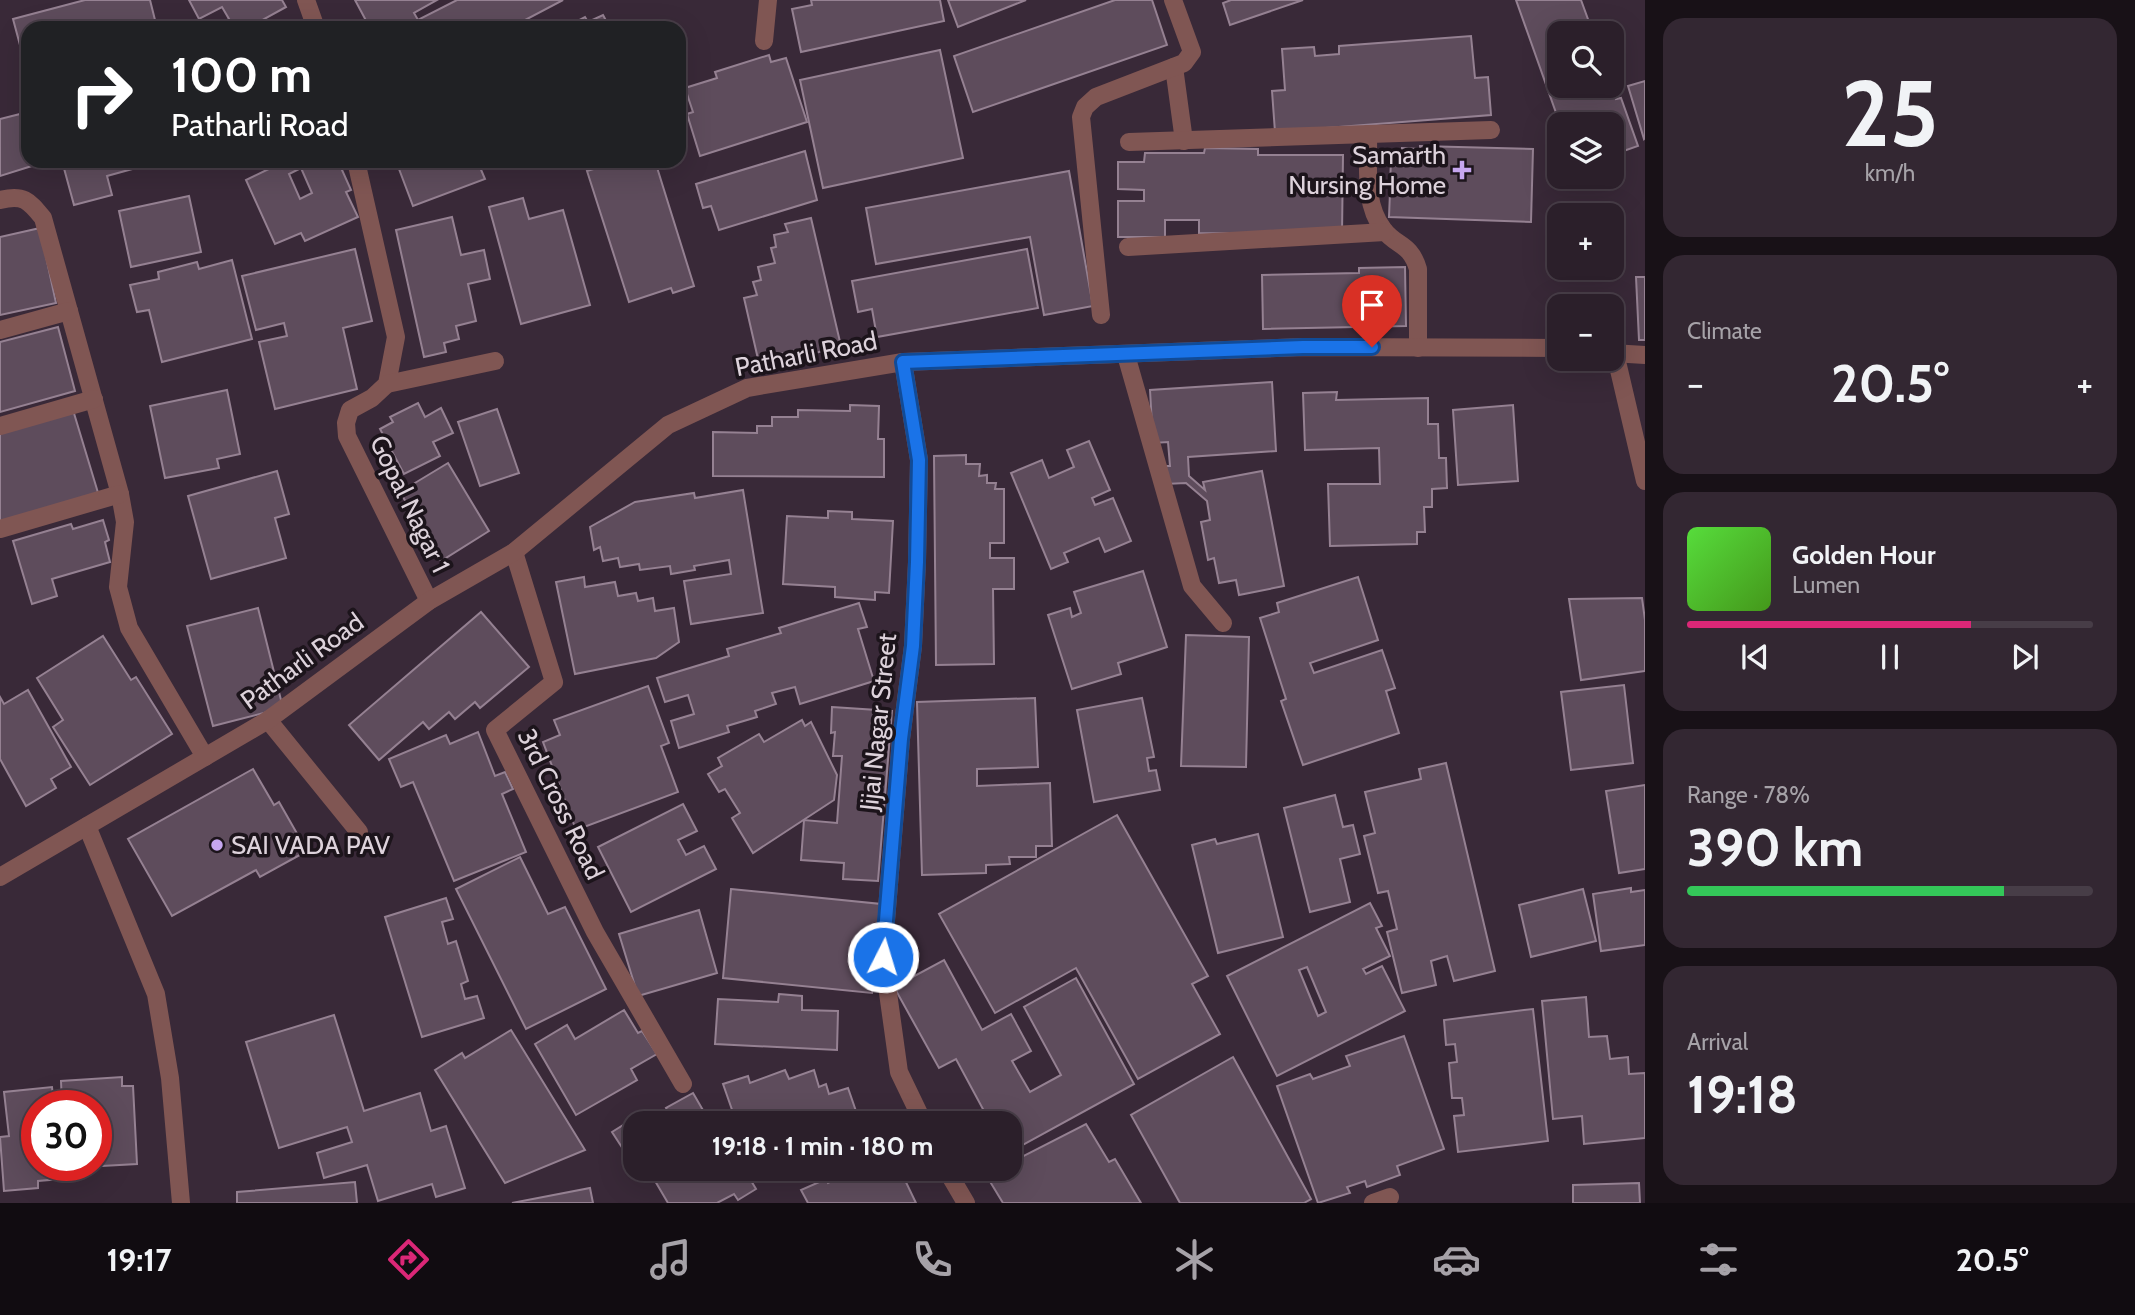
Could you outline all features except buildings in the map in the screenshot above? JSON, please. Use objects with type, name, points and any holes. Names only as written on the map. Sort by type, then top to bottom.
[{"type":"street","points":[[306,0],[314,21]]},
{"type":"street","points":[[764,41],[768,0]]},
{"type":"street","points":[[1101,315],[1081,117],[1085,107],[1096,97],[1184,63],[1192,52],[1173,0]]},
{"type":"street","points":[[1174,67],[1184,141]]},
{"type":"street","points":[[1129,142],[1491,131]]},
{"type":"street","points":[[1368,134],[1370,204],[1385,232],[1409,249],[1419,269],[1418,348]]},
{"type":"street","points":[[358,168],[396,337],[387,384],[495,361]]},
{"type":"street","points":[[6,198],[28,200],[43,218],[120,495],[125,522],[118,587],[129,628],[205,757]]},
{"type":"street","points":[[1128,247],[1385,232]]},
{"type":"street","points":[[0,330],[69,311]]},
{"type":"street","name":"Patharli Road","points":[[0,877],[268,720],[429,601],[514,552],[668,425],[747,388],[903,362],[1303,347],[1547,348]]},
{"type":"street","points":[[1624,354],[1645,355]]},
{"type":"street","points":[[1126,355],[1192,586],[1223,623]]},
{"type":"street","name":"Jijai Nagar Street","points":[[903,362],[919,460],[917,562],[913,646],[901,739],[883,957],[898,1072],[918,1111]]},
{"type":"street","points":[[1618,371],[1645,481]]},
{"type":"street","name":"Gopal Nagar 1","points":[[387,384],[372,398],[350,410],[346,424],[347,436],[429,601]]},
{"type":"street","points":[[0,417],[92,394]]},
{"type":"street","points":[[0,426],[92,394]]},
{"type":"street","points":[[0,529],[120,495]]},
{"type":"street","name":"3rd Cross Road","points":[[514,552],[554,682],[495,730],[595,932],[683,1084]]},
{"type":"street","points":[[268,720],[359,832]]},
{"type":"street","points":[[87,826],[156,994],[170,1078],[181,1203]]},
{"type":"street","points":[[953,1181],[966,1203]]},
{"type":"street","points":[[1373,1203],[1390,1197]]},
{"type":"place","name":"Samarth Nursing Home","points":[[1462,170]]},
{"type":"place","name":"SAI VADA PAV","points":[[217,845]]},
{"type":"route","points":[[883,957],[901,739],[913,646],[917,562],[919,460],[903,362],[1303,347],[1372,347]]}]
